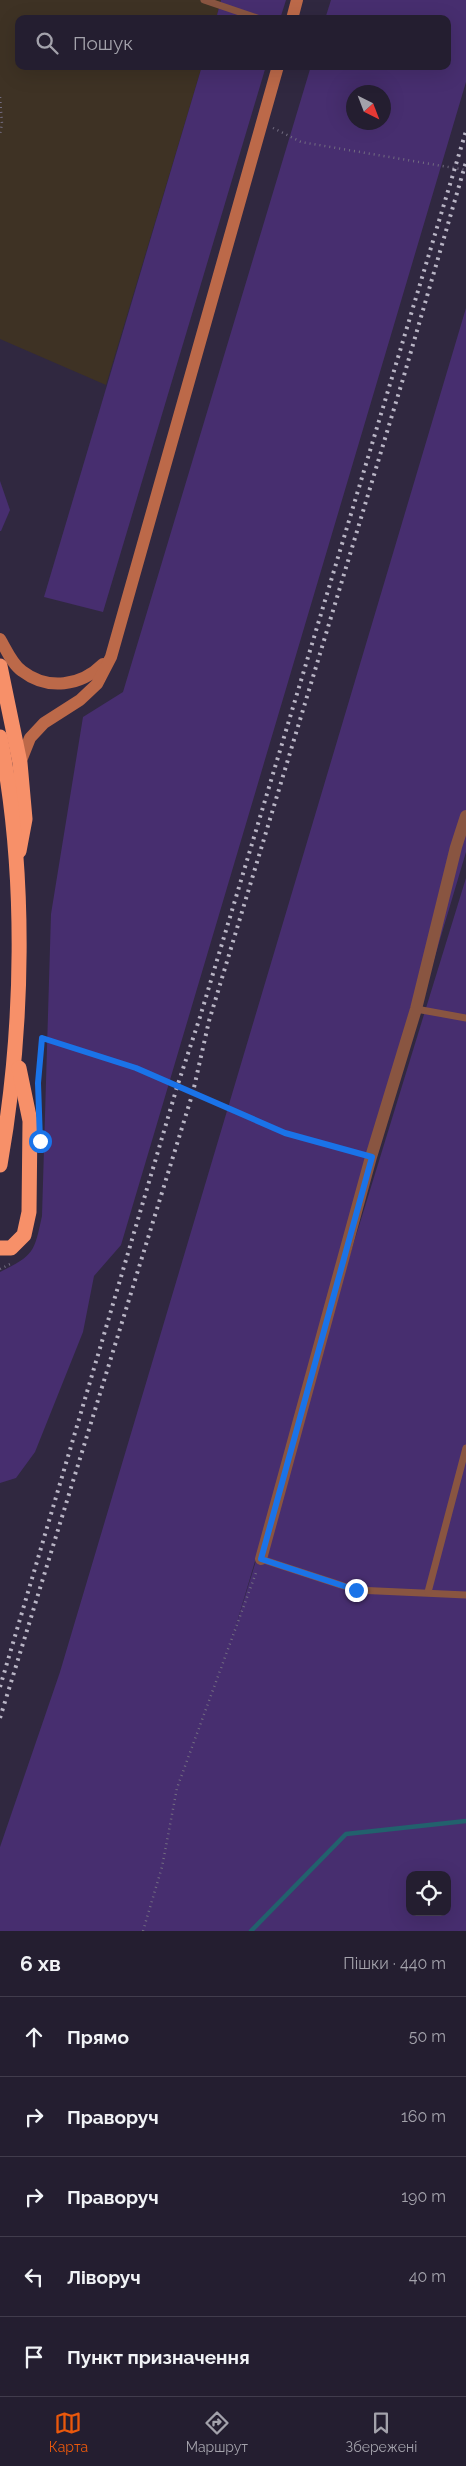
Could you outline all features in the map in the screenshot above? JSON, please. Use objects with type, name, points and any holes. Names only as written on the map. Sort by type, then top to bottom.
[{"type":"highway","points":[[0,666],[20,764],[25,819],[16,867]]},
{"type":"highway","points":[[0,737],[16,867],[18,991],[16,1051],[0,1165]]},
{"type":"highway","points":[[0,1248],[10,1248],[24,1235],[29,1212],[30,1121],[16,1051]]},
{"type":"street","points":[[293,15],[297,0]]},
{"type":"street","points":[[20,764],[30,738],[44,724],[80,700],[97,684],[111,657],[277,70]]},
{"type":"street","points":[[0,639],[21,671],[53,685],[73,682],[93,674],[111,657]]},
{"type":"street","points":[[261,1559],[372,1157],[461,849],[466,816]]},
{"type":"lane","points":[[204,0],[248,15]]},
{"type":"lane","points":[[416,1010],[466,1018]]},
{"type":"lane","points":[[428,1592],[466,1448]]},
{"type":"lane","points":[[261,1559],[356,1590],[466,1595]]},
{"type":"path","points":[[0,97],[2,124],[0,134]]},
{"type":"path","points":[[263,122],[301,142],[466,170]]},
{"type":"path","points":[[38,1083],[42,1038],[136,1068],[285,1133],[372,1157]]},
{"type":"path","points":[[0,1269],[15,1261]]},
{"type":"path","points":[[143,1931],[162,1867],[177,1788],[261,1559]]},
{"type":"shaded area","points":[[0,0],[221,0],[217,15],[15,15],[15,70],[201,70],[106,385],[0,339]]},
{"type":"shaded area","points":[[221,0],[286,0],[281,15],[217,15]]},
{"type":"shaded area","points":[[331,0],[466,0],[466,82],[121,1245],[94,1276],[83,1332],[35,1452],[16,1478],[0,1483],[0,1272],[20,1261],[31,1252],[37,1238],[42,1216],[51,914],[83,717],[123,692],[310,70],[451,70],[451,15],[326,15]]},
{"type":"shaded area","points":[[201,70],[265,70],[103,612],[44,597]]},
{"type":"shaded area","points":[[466,308],[466,852],[231,1642],[466,878],[466,1931],[0,1931],[0,1847],[60,1672]]},
{"type":"shaded area","points":[[0,481],[10,510],[1,531],[0,531]]},
{"type":"waterway","points":[[251,1931],[346,1834],[466,1821]]},
{"type":"railway","points":[[0,1687],[177,1087],[200,1017],[466,131]]},
{"type":"railway","points":[[0,1718],[193,1092],[209,1021],[403,379],[466,162]]},
{"type":"route","points":[[40,1141],[38,1083],[42,1038],[136,1068],[177,1088],[193,1092],[285,1133],[372,1157],[261,1559],[356,1590]]}]
